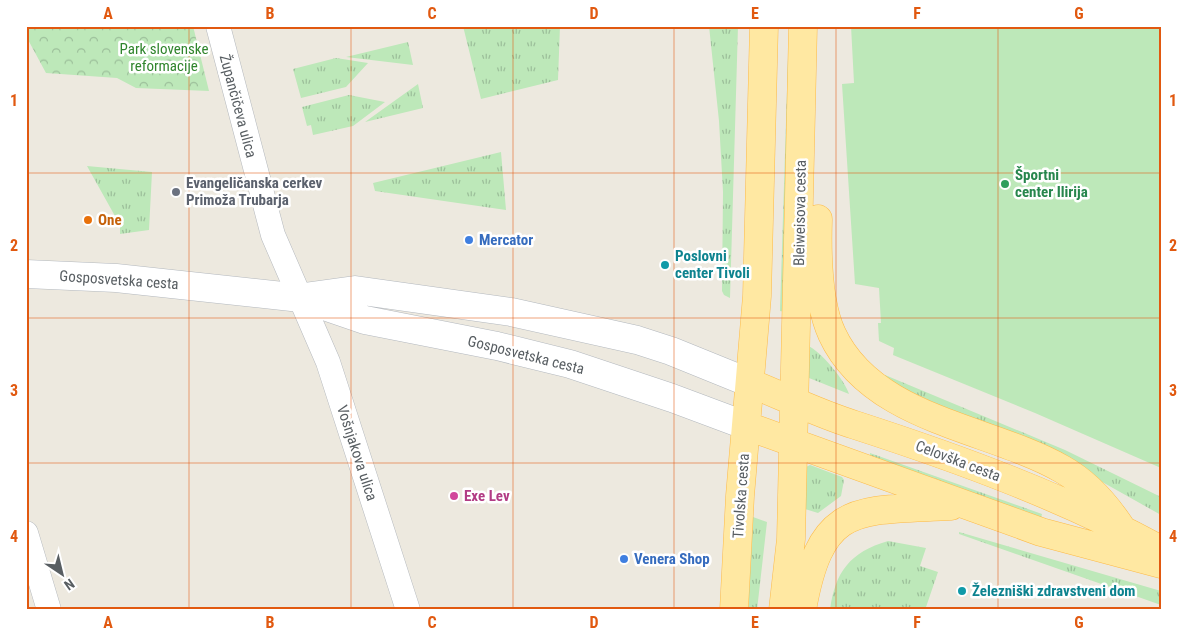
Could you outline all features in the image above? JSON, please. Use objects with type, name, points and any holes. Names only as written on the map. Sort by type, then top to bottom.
[{"type":"main road","points":[[750,383],[757,296],[764,26]]},
{"type":"main road","name":"Bleiweisova cesta","points":[[794,400],[804,26]]},
{"type":"main road","points":[[802,134],[812,166],[824,304],[831,332],[849,361],[865,378],[883,391],[926,415],[1007,445],[1062,469],[1107,505],[1122,529]]},
{"type":"main road","name":"Gosposvetska cesta","points":[[26,274],[116,278],[301,298],[365,320],[496,346],[570,364],[672,398],[747,426]]},
{"type":"main road","name":"Gosposvetska cesta","points":[[301,298],[355,290],[511,312],[637,340],[671,351],[750,383]]},
{"type":"main road","name":"Celovška cesta","points":[[750,383],[855,425],[943,453],[1060,500],[1122,529],[1161,550]]},
{"type":"main road","name":"Tivolska cesta","points":[[734,610],[750,383]]},
{"type":"main road","points":[[783,610],[791,539],[794,400]]},
{"type":"main road","points":[[747,426],[1041,532],[1161,564]]},
{"type":"main road","points":[[802,610],[807,582],[819,550],[837,526],[848,518],[880,508],[963,505]]},
{"type":"street","name":"Župančičeva ulica","points":[[218,26],[273,235],[301,298]]},
{"type":"street","name":"Vošnjakova ulica","points":[[301,298],[328,362],[408,610]]},
{"type":"street","points":[[26,533],[49,610]]},
{"type":"green space","name":"Park slovenske reformacije","points":[[26,26],[193,26],[209,91],[136,88],[117,78],[46,73],[26,36]]},
{"type":"green space","points":[[463,26],[560,26],[558,80],[481,99]]},
{"type":"green space","points":[[709,26],[738,26],[730,298],[724,295],[722,291],[723,192],[719,121]]},
{"type":"green space","name":"Športni center Ilirija","points":[[851,26],[1161,26],[1161,468],[1035,413],[893,355],[894,348],[879,341],[878,323],[881,323],[879,288],[855,284],[842,84],[854,83]]},
{"type":"green space","points":[[408,42],[413,65],[346,57]]},
{"type":"green space","points":[[336,58],[368,63],[346,87],[301,98],[293,69]]},
{"type":"green space","points":[[788,58],[790,58],[785,312],[780,311]]},
{"type":"green space","points":[[418,84],[423,108],[365,122]]},
{"type":"green space","points":[[349,95],[385,102],[353,126],[313,135],[311,125],[307,126],[302,107]]},
{"type":"green space","points":[[501,152],[506,210],[375,191],[373,183]]},
{"type":"green space","points":[[87,166],[152,172],[149,230],[120,234],[120,225]]},
{"type":"green space","points":[[808,346],[832,367],[849,394],[809,378],[807,372]]},
{"type":"green space","points":[[885,375],[1065,450],[1161,497],[1161,515],[1088,474],[883,379]]},
{"type":"green space","points":[[870,453],[1042,514],[1041,518],[870,458]]},
{"type":"green space","points":[[810,465],[842,477],[844,480],[841,496],[818,513],[805,509],[806,467]]},
{"type":"green space","points":[[753,517],[767,522],[757,610],[748,610]]},
{"type":"green space","points":[[959,532],[1161,591],[1161,605],[959,534]]},
{"type":"green space","points":[[888,541],[926,548],[920,566],[938,572],[925,610],[830,610],[836,585],[847,565],[864,551]]},
{"type":"place","name":"Športni center Ilirija","points":[[1005,184]]},
{"type":"place","name":"Evangeličanska cerkev Primoža Trubarja","points":[[176,192]]},
{"type":"place","name":"One","points":[[88,220]]},
{"type":"place","name":"Mercator","points":[[469,240]]},
{"type":"place","name":"Poslovni center Tivoli","points":[[665,265]]},
{"type":"place","name":"Exe Lev","points":[[454,496]]},
{"type":"place","name":"Venera Shop","points":[[624,559]]},
{"type":"place","name":"Železniški zdravstveni dom","points":[[962,591]]}]
